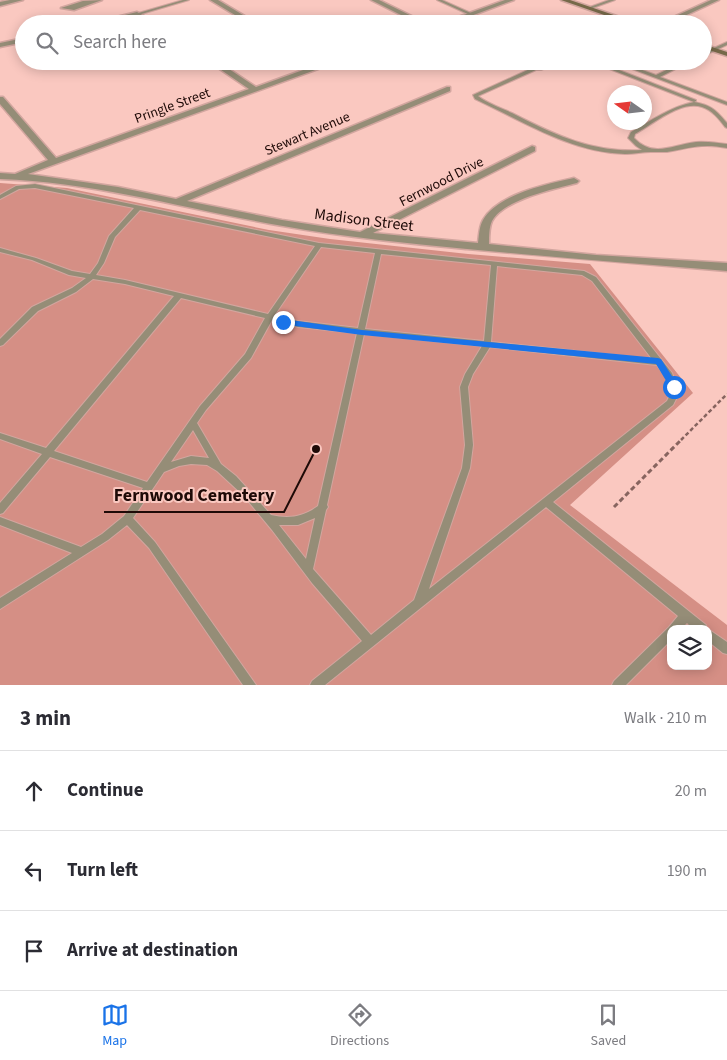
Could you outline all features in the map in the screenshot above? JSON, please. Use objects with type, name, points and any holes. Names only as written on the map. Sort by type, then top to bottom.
[{"type":"street","points":[[0,4],[20,0]]},
{"type":"street","points":[[83,3],[99,0]]},
{"type":"street","points":[[374,0],[406,15]]},
{"type":"street","points":[[469,15],[511,0]]},
{"type":"street","points":[[564,0],[610,15]]},
{"type":"street","points":[[681,15],[716,0]]},
{"type":"street","points":[[214,1],[239,15]]},
{"type":"street","points":[[130,15],[134,14]]},
{"type":"street","points":[[0,45],[15,42]]},
{"type":"street","points":[[714,50],[727,54]]},
{"type":"street","points":[[226,70],[256,90]]},
{"type":"street","name":"Pringle Street","points":[[17,175],[307,70]]},
{"type":"street","name":"Stewart Avenue","points":[[176,202],[447,89]]},
{"type":"street","points":[[1,103],[54,161]]},
{"type":"street","name":"Fernwood Drive","points":[[361,236],[532,149]]},
{"type":"street","name":"Madison Street","points":[[0,176],[17,175],[118,190],[361,236],[483,248],[727,267]]},
{"type":"street","points":[[483,248],[486,226],[494,213],[536,189],[574,181]]},
{"type":"lane","points":[[134,14],[187,0]]},
{"type":"lane","points":[[439,0],[472,14]]},
{"type":"lane","points":[[589,8],[613,0]]},
{"type":"lane","points":[[714,50],[727,43]]},
{"type":"lane","points":[[532,70],[475,96],[583,147],[610,153],[631,154],[696,144],[727,146]]},
{"type":"lane","points":[[615,70],[712,107],[727,126]]},
{"type":"lane","points":[[635,70],[727,104]]},
{"type":"lane","points":[[656,78],[672,70]]},
{"type":"lane","points":[[647,151],[631,138],[633,133],[688,103],[699,102]]},
{"type":"lane","points":[[0,197],[18,187],[35,186],[320,245],[577,272],[590,276],[658,362],[674,387],[674,397],[670,402],[316,685]]},
{"type":"lane","points":[[0,343],[35,309],[74,290],[92,276],[101,263],[112,236],[139,207]]},
{"type":"lane","points":[[0,604],[82,552],[127,519],[212,397],[248,356],[269,318],[320,245]]},
{"type":"lane","points":[[0,250],[34,259],[71,273],[179,295],[298,324],[658,362]]},
{"type":"lane","points":[[308,570],[362,332],[378,252]]},
{"type":"lane","points":[[418,603],[466,468],[469,445],[463,396],[464,388],[469,374],[487,345],[494,264]]},
{"type":"lane","points":[[0,510],[179,295]]},
{"type":"lane","points":[[193,423],[217,465],[269,519],[308,570],[370,642]]},
{"type":"lane","points":[[0,436],[150,487]]},
{"type":"lane","points":[[162,469],[189,460],[199,459],[217,465]]},
{"type":"lane","points":[[546,502],[697,625]]},
{"type":"lane","points":[[269,519],[296,522],[306,519],[323,507]]},
{"type":"lane","points":[[127,519],[152,545],[250,685]]},
{"type":"lane","points":[[0,521],[82,552]]},
{"type":"lane","points":[[678,625],[686,616]]},
{"type":"lane","points":[[618,685],[667,636]]},
{"type":"lane","points":[[712,637],[727,648]]},
{"type":"path","points":[[614,507],[727,394]]},
{"type":"shaded area","points":[[0,183],[67,188],[269,230],[330,239],[468,254],[590,264],[693,393],[570,505],[727,625],[727,685],[0,685]]},
{"type":"place","name":"Fernwood Cemetery","points":[[316,449]]},
{"type":"route","points":[[283,322],[362,332],[658,362],[669,375],[674,387]]}]
